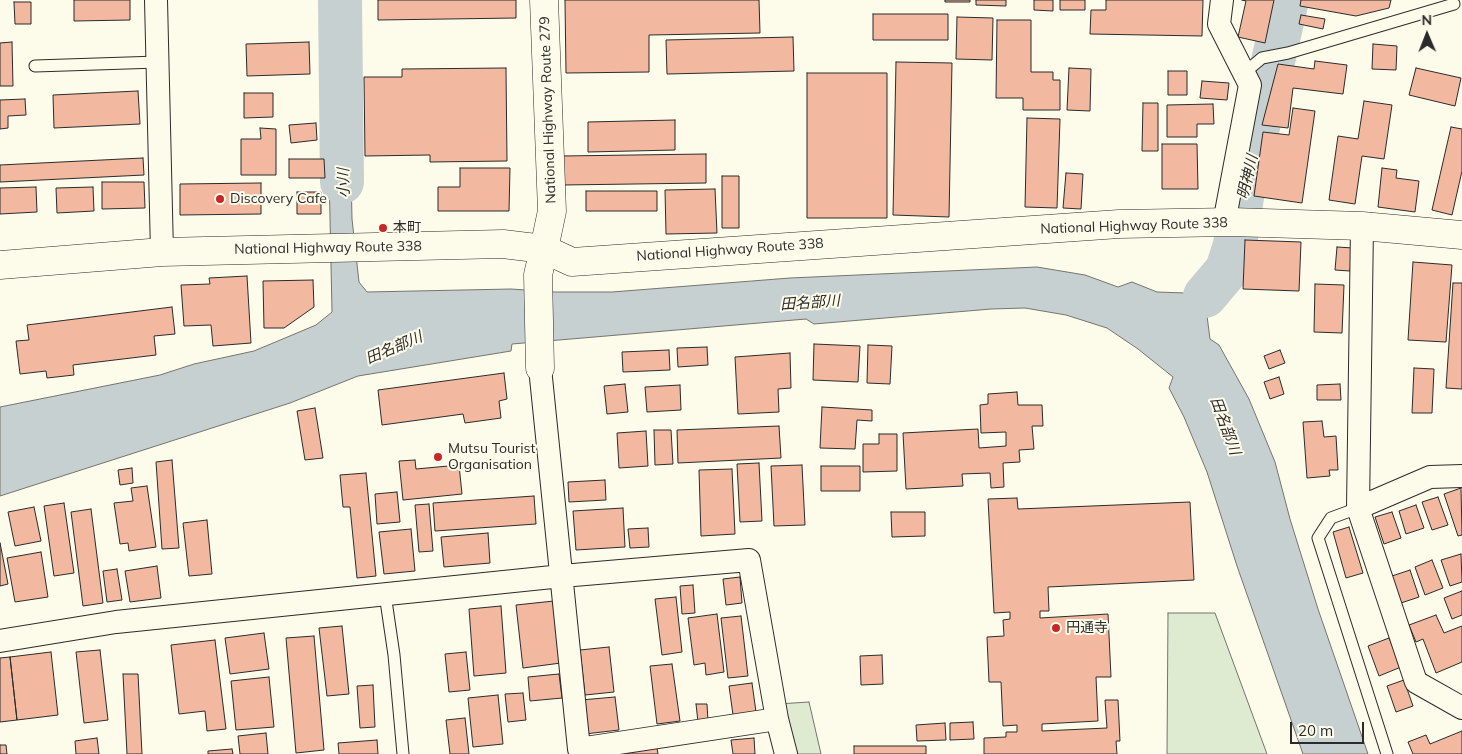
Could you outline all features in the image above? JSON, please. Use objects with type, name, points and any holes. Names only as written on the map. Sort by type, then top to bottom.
[{"type":"main road","name":"National Highway Route 279","points":[[540,368],[541,262],[552,211],[544,0]]},
{"type":"main road","name":"National Highway Route 338","points":[[0,265],[162,252],[504,244],[541,262],[572,262],[1119,224],[1235,223],[1362,226],[1462,235]]},
{"type":"street","points":[[156,0],[162,252]]},
{"type":"street","points":[[1222,0],[1219,24],[1250,85],[1235,223]]},
{"type":"street","points":[[1362,226],[1358,508],[1416,682],[1462,708]]},
{"type":"street","points":[[540,368],[580,749],[777,719]]},
{"type":"street","points":[[1358,508],[1430,477],[1462,476]]},
{"type":"street","points":[[0,641],[116,622],[562,576],[749,560],[777,719],[786,754]]},
{"type":"lane","points":[[1244,73],[1262,58],[1288,53],[1454,4]]},
{"type":"lane","points":[[35,66],[158,62]]},
{"type":"lane","points":[[1358,508],[1331,518],[1318,538],[1387,754]]},
{"type":"lane","points":[[384,594],[394,655],[403,754]]},
{"type":"green space","points":[[1168,613],[1215,613],[1267,754],[1167,754]]},
{"type":"green space","points":[[809,702],[821,754],[798,754],[778,704]]},
{"type":"water","name":"田名部川","points":[[340,123],[350,126],[352,219],[359,282],[367,292],[511,289],[555,292],[612,292],[790,278],[1037,267],[1085,275],[1118,287],[1132,282],[1157,292],[1186,293],[1205,283],[1221,269],[1228,245],[1241,247],[1224,297],[1206,308],[1210,339],[1219,345],[1249,399],[1275,462],[1290,519],[1318,609],[1368,754],[1303,754],[1237,566],[1207,472],[1184,417],[1169,388],[1173,377],[1138,349],[1107,328],[1066,315],[1025,308],[991,309],[814,324],[806,319],[512,344],[511,351],[358,376],[290,403],[0,496],[0,407],[160,375],[194,364],[254,351],[316,325],[332,312],[328,124]]},
{"type":"building","points":[[74,0],[130,0],[130,20],[74,21]]},
{"type":"building","points":[[378,0],[516,0],[516,18],[378,20]]},
{"type":"building","points":[[565,0],[759,0],[760,33],[649,35],[649,72],[566,73]]},
{"type":"building","points":[[945,0],[970,0],[970,2],[945,2]]},
{"type":"building","points":[[976,0],[1006,0],[1006,6],[976,5]]},
{"type":"building","points":[[1034,0],[1053,0],[1053,11],[1034,10]]},
{"type":"building","points":[[1060,0],[1085,0],[1085,10],[1060,10]]},
{"type":"building","points":[[1106,0],[1203,0],[1202,36],[1090,34],[1091,10],[1106,10]]},
{"type":"building","points":[[1242,0],[1274,0],[1265,43],[1238,37],[1246,1]]},
{"type":"building","points":[[1301,0],[1391,0],[1389,8],[1356,16],[1300,6]]},
{"type":"building","points":[[14,2],[31,2],[31,24],[15,24]]},
{"type":"building","points":[[873,14],[948,14],[948,40],[873,40]]},
{"type":"building","points":[[1301,15],[1325,19],[1323,29],[1299,24]]},
{"type":"building","points":[[957,17],[993,18],[992,60],[956,59]]},
{"type":"building","points":[[997,20],[1031,20],[1031,72],[1053,72],[1053,80],[1060,80],[1060,110],[1023,110],[1023,98],[996,98]]},
{"type":"building","points":[[793,37],[794,71],[667,74],[666,40]]},
{"type":"building","points":[[12,42],[13,86],[0,86],[0,43]]},
{"type":"building","points":[[309,42],[310,74],[247,76],[246,44]]},
{"type":"building","points":[[1373,44],[1397,46],[1396,70],[1372,69]]},
{"type":"building","points":[[1315,61],[1347,65],[1343,94],[1293,88],[1288,128],[1262,125],[1278,64],[1314,69]]},
{"type":"building","points":[[896,62],[952,63],[949,217],[893,215]]},
{"type":"building","points":[[506,68],[507,161],[430,162],[430,155],[365,156],[364,77],[402,77],[402,69]]},
{"type":"building","points":[[1069,68],[1091,69],[1090,111],[1067,110]]},
{"type":"building","points":[[1416,68],[1461,78],[1455,106],[1409,95]]},
{"type":"building","points":[[1168,71],[1187,71],[1187,95],[1168,95]]},
{"type":"building","points":[[807,73],[887,73],[887,218],[807,218]]},
{"type":"building","points":[[1202,81],[1229,83],[1227,100],[1200,98]]},
{"type":"building","points":[[138,91],[140,124],[54,128],[53,95]]},
{"type":"building","points":[[244,93],[273,93],[273,117],[244,118]]},
{"type":"building","points":[[25,99],[26,115],[8,116],[8,128],[0,129],[0,100]]},
{"type":"building","points":[[1364,101],[1392,105],[1384,159],[1362,156],[1355,204],[1329,200],[1338,136],[1358,139]]},
{"type":"building","points":[[1143,103],[1158,103],[1158,151],[1142,151]]},
{"type":"building","points":[[1213,104],[1214,124],[1197,124],[1197,137],[1167,137],[1167,105]]},
{"type":"building","points":[[1293,108],[1315,111],[1302,203],[1254,196],[1263,132],[1289,135]]},
{"type":"building","points":[[1027,118],[1060,119],[1057,208],[1025,207]]},
{"type":"building","points":[[675,120],[675,150],[588,152],[588,122]]},
{"type":"building","points":[[316,123],[317,140],[291,143],[289,125]]},
{"type":"building","points":[[1451,127],[1462,129],[1462,171],[1452,215],[1432,210]]},
{"type":"building","points":[[260,128],[276,129],[276,175],[241,175],[241,139],[261,139]]},
{"type":"building","points":[[1162,144],[1197,144],[1198,189],[1162,189]]},
{"type":"building","points":[[706,154],[706,183],[562,185],[562,156]]},
{"type":"building","points":[[143,158],[144,175],[0,182],[0,165]]},
{"type":"building","points":[[289,159],[324,159],[325,178],[289,178]]},
{"type":"building","points":[[460,168],[510,168],[509,211],[438,211],[438,187],[460,187]]},
{"type":"building","points":[[1382,168],[1397,170],[1396,178],[1419,181],[1415,212],[1378,207]]},
{"type":"building","points":[[1066,173],[1083,174],[1081,209],[1063,208]]},
{"type":"building","points":[[722,176],[739,176],[739,228],[722,228]]},
{"type":"building","points":[[102,182],[144,182],[145,208],[102,209]]},
{"type":"building","name":"Discovery Cafe","points":[[261,183],[261,214],[180,215],[180,184]]},
{"type":"building","points":[[36,187],[37,212],[0,214],[0,188]]},
{"type":"building","points":[[93,187],[94,211],[57,213],[56,188]]},
{"type":"building","points":[[715,189],[717,233],[666,234],[665,190]]},
{"type":"building","points":[[586,191],[657,191],[657,211],[586,211]]},
{"type":"building","points":[[297,192],[321,192],[321,214],[297,214]]},
{"type":"building","points":[[1245,240],[1301,242],[1299,291],[1243,289]]},
{"type":"building","points":[[1337,247],[1353,248],[1350,271],[1335,270]]},
{"type":"building","points":[[1413,262],[1452,265],[1446,342],[1408,340]]},
{"type":"building","points":[[247,276],[251,343],[213,346],[211,325],[184,326],[181,285],[210,284],[209,278]]},
{"type":"building","points":[[313,280],[314,307],[284,328],[264,328],[263,281]]},
{"type":"building","points":[[1453,283],[1462,283],[1462,389],[1446,388]]},
{"type":"building","points":[[1315,284],[1344,285],[1342,333],[1314,332]]},
{"type":"building","points":[[172,307],[175,334],[154,336],[156,355],[73,365],[74,375],[47,378],[46,371],[20,374],[16,341],[29,340],[27,325]]},
{"type":"building","points":[[814,344],[860,346],[858,382],[813,380]]},
{"type":"building","points":[[868,345],[892,346],[890,384],[867,383]]},
{"type":"building","points":[[707,347],[708,365],[678,367],[677,348]]},
{"type":"building","points":[[669,350],[670,370],[623,372],[622,352]]},
{"type":"building","points":[[1280,350],[1285,363],[1269,369],[1264,356]]},
{"type":"building","points":[[790,353],[791,388],[778,389],[779,412],[738,414],[735,357]]},
{"type":"building","points":[[1414,368],[1434,369],[1432,413],[1412,413]]},
{"type":"building","points":[[504,373],[507,399],[499,401],[501,418],[465,423],[463,414],[382,425],[378,390]]},
{"type":"building","points":[[1279,377],[1284,394],[1270,399],[1264,382]]},
{"type":"building","points":[[625,384],[628,412],[607,414],[604,386]]},
{"type":"building","points":[[1340,384],[1341,400],[1317,400],[1317,385]]},
{"type":"building","points":[[680,385],[681,410],[647,412],[645,387]]},
{"type":"building","points":[[1017,392],[1018,405],[1042,405],[1043,426],[1032,426],[1034,449],[1019,450],[1020,462],[1003,463],[1004,487],[991,488],[990,473],[962,474],[963,486],[906,489],[903,433],[978,429],[979,448],[1006,446],[1006,432],[981,433],[980,405],[988,404],[988,394]]},
{"type":"building","points":[[822,407],[872,410],[872,421],[857,420],[855,449],[820,448]]},
{"type":"building","points":[[315,408],[323,458],[305,460],[297,411]]},
{"type":"building","points":[[1322,421],[1324,437],[1336,436],[1338,470],[1329,470],[1330,476],[1307,478],[1303,422]]},
{"type":"building","points":[[779,426],[781,458],[678,463],[677,430]]},
{"type":"building","points":[[654,430],[671,430],[673,464],[655,465]]},
{"type":"building","points":[[646,431],[648,466],[619,468],[617,433]]},
{"type":"building","points":[[879,434],[897,434],[897,471],[863,472],[863,444],[879,444]]},
{"type":"building","points":[[172,460],[179,548],[162,549],[156,462]]},
{"type":"building","points":[[415,460],[416,469],[459,465],[462,494],[403,500],[399,461]]},
{"type":"building","points":[[759,463],[762,521],[740,522],[737,464]]},
{"type":"building","points":[[802,465],[805,525],[774,526],[771,466]]},
{"type":"building","points":[[821,466],[860,466],[860,491],[821,491]]},
{"type":"building","points":[[132,468],[133,483],[120,485],[118,470]]},
{"type":"building","points":[[732,469],[735,534],[701,536],[699,470]]},
{"type":"building","points":[[366,473],[376,576],[357,578],[350,507],[343,507],[340,475]]},
{"type":"building","points":[[605,480],[606,500],[569,502],[568,482]]},
{"type":"building","points":[[147,486],[156,547],[129,551],[128,543],[120,544],[114,503],[133,501],[131,488]]},
{"type":"building","points":[[1461,488],[1462,535],[1458,536],[1444,494]]},
{"type":"building","points":[[397,492],[400,522],[377,524],[375,494]]},
{"type":"building","points":[[534,496],[536,524],[435,531],[433,503]]},
{"type":"building","points":[[1438,497],[1448,525],[1432,530],[1422,502]]},
{"type":"building","name":"円通寺","points":[[1017,498],[1018,509],[1190,502],[1194,580],[1048,587],[1049,611],[1040,611],[1040,618],[1108,614],[1111,677],[1096,677],[1098,721],[1042,724],[1042,731],[1107,728],[1105,700],[1118,700],[1120,741],[1116,741],[1117,754],[984,754],[984,738],[1006,737],[1006,732],[1017,732],[1017,725],[1003,726],[1001,682],[989,682],[987,637],[1004,636],[1003,620],[1010,619],[1010,612],[994,613],[988,499]]},
{"type":"building","points":[[64,503],[74,573],[54,576],[44,506]]},
{"type":"building","points":[[429,504],[433,551],[419,552],[415,505]]},
{"type":"building","points":[[1416,505],[1424,528],[1406,534],[1399,511]]},
{"type":"building","points":[[34,507],[41,541],[15,546],[8,512]]},
{"type":"building","points":[[623,508],[625,547],[576,550],[573,511]]},
{"type":"building","points":[[91,509],[103,603],[83,606],[71,512]]},
{"type":"building","points":[[891,512],[925,512],[925,536],[892,537]]},
{"type":"building","points":[[1392,512],[1401,538],[1384,544],[1375,517]]},
{"type":"building","points":[[207,520],[212,574],[189,576],[183,523]]},
{"type":"building","points":[[1349,527],[1363,573],[1346,578],[1333,532]]},
{"type":"building","points":[[648,528],[649,547],[630,548],[628,529]]},
{"type":"building","points":[[411,529],[415,571],[384,574],[379,532]]},
{"type":"building","points":[[488,533],[490,563],[444,567],[441,537]]},
{"type":"building","points":[[0,543],[8,584],[0,586]]},
{"type":"building","points":[[41,552],[48,597],[15,602],[7,558]]},
{"type":"building","points":[[1461,554],[1462,582],[1450,586],[1441,560]]},
{"type":"building","points":[[1432,560],[1443,588],[1425,595],[1415,567]]},
{"type":"building","points":[[157,566],[161,598],[130,602],[125,571]]},
{"type":"building","points":[[117,569],[122,600],[107,602],[103,571]]},
{"type":"building","points":[[1410,570],[1419,597],[1401,603],[1392,576]]},
{"type":"building","points":[[740,577],[742,603],[726,605],[723,579]]},
{"type":"building","points":[[693,585],[695,613],[682,614],[680,586]]},
{"type":"building","points":[[1462,591],[1462,615],[1452,619],[1444,598]]},
{"type":"building","points":[[676,597],[682,652],[662,655],[655,599]]},
{"type":"building","points":[[554,601],[561,663],[523,668],[516,605]]},
{"type":"building","points":[[501,606],[506,673],[474,676],[469,609]]},
{"type":"building","points":[[717,614],[724,672],[706,675],[705,663],[694,665],[688,618]]},
{"type":"building","points":[[1436,615],[1444,633],[1462,626],[1462,662],[1436,673],[1423,639],[1416,642],[1409,625]]},
{"type":"building","points":[[741,616],[748,676],[728,678],[721,618]]},
{"type":"building","points":[[342,626],[349,694],[327,696],[319,628]]},
{"type":"building","points":[[264,633],[269,669],[230,674],[225,638]]},
{"type":"building","points":[[314,636],[324,750],[296,753],[286,638]]},
{"type":"building","points":[[1389,638],[1401,667],[1379,676],[1368,646]]},
{"type":"building","points":[[215,640],[226,729],[207,731],[205,711],[179,714],[171,645]]},
{"type":"building","points":[[609,647],[614,692],[585,695],[580,650]]},
{"type":"building","points":[[100,650],[108,720],[84,723],[76,652]]},
{"type":"building","points":[[51,652],[58,715],[17,720],[10,657]]},
{"type":"building","points":[[466,652],[470,690],[449,692],[445,654]]},
{"type":"building","points":[[882,655],[883,684],[861,685],[860,656]]},
{"type":"building","points":[[10,657],[17,720],[0,722],[0,658]]},
{"type":"building","points":[[672,664],[680,721],[657,724],[650,666]]},
{"type":"building","points":[[123,674],[138,674],[142,754],[127,754]]},
{"type":"building","points":[[559,674],[562,698],[530,701],[528,677]]},
{"type":"building","points":[[269,677],[274,727],[236,730],[231,681]]},
{"type":"building","points":[[1404,680],[1413,706],[1396,712],[1387,686]]},
{"type":"building","points":[[752,683],[756,712],[733,715],[729,686]]},
{"type":"building","points":[[373,685],[375,727],[360,728],[357,686]]},
{"type":"building","points":[[523,693],[526,720],[508,722],[505,694]]},
{"type":"building","points":[[498,695],[503,744],[473,747],[468,698]]},
{"type":"building","points":[[615,697],[619,730],[585,734],[581,700]]},
{"type":"building","points":[[696,704],[707,704],[708,721],[698,722]]},
{"type":"building","points":[[465,718],[469,754],[450,754],[446,720]]},
{"type":"building","points":[[973,722],[974,739],[950,740],[950,723]]},
{"type":"building","points":[[945,723],[946,740],[917,741],[916,725]]},
{"type":"building","points":[[1462,731],[1462,754],[1413,754],[1408,742],[1426,735],[1430,744]]},
{"type":"building","points":[[266,733],[268,754],[240,754],[238,736]]},
{"type":"building","points":[[97,738],[99,754],[76,754],[75,741]]},
{"type":"building","points":[[754,738],[755,754],[733,754],[731,740]]},
{"type":"building","points":[[377,740],[378,754],[339,754],[338,743]]},
{"type":"building","points":[[0,745],[6,745],[7,754],[0,754]]},
{"type":"building","points":[[854,746],[926,746],[926,754],[854,754]]},
{"type":"building","points":[[657,748],[658,754],[628,754],[627,751]]},
{"type":"building","points":[[232,749],[233,754],[208,754],[208,751]]},
{"type":"waterway","name":"小川","points":[[340,0],[342,182]]},
{"type":"waterway","name":"明神川","points":[[1205,296],[1227,270],[1235,245],[1242,197],[1287,0]]},
{"type":"place","name":"Discovery Cafe","points":[[220,199]]},
{"type":"place","name":"本町","points":[[383,228]]},
{"type":"place","name":"Mutsu Tourist Organisation","points":[[438,457]]},
{"type":"place","name":"円通寺","points":[[1056,628]]}]
